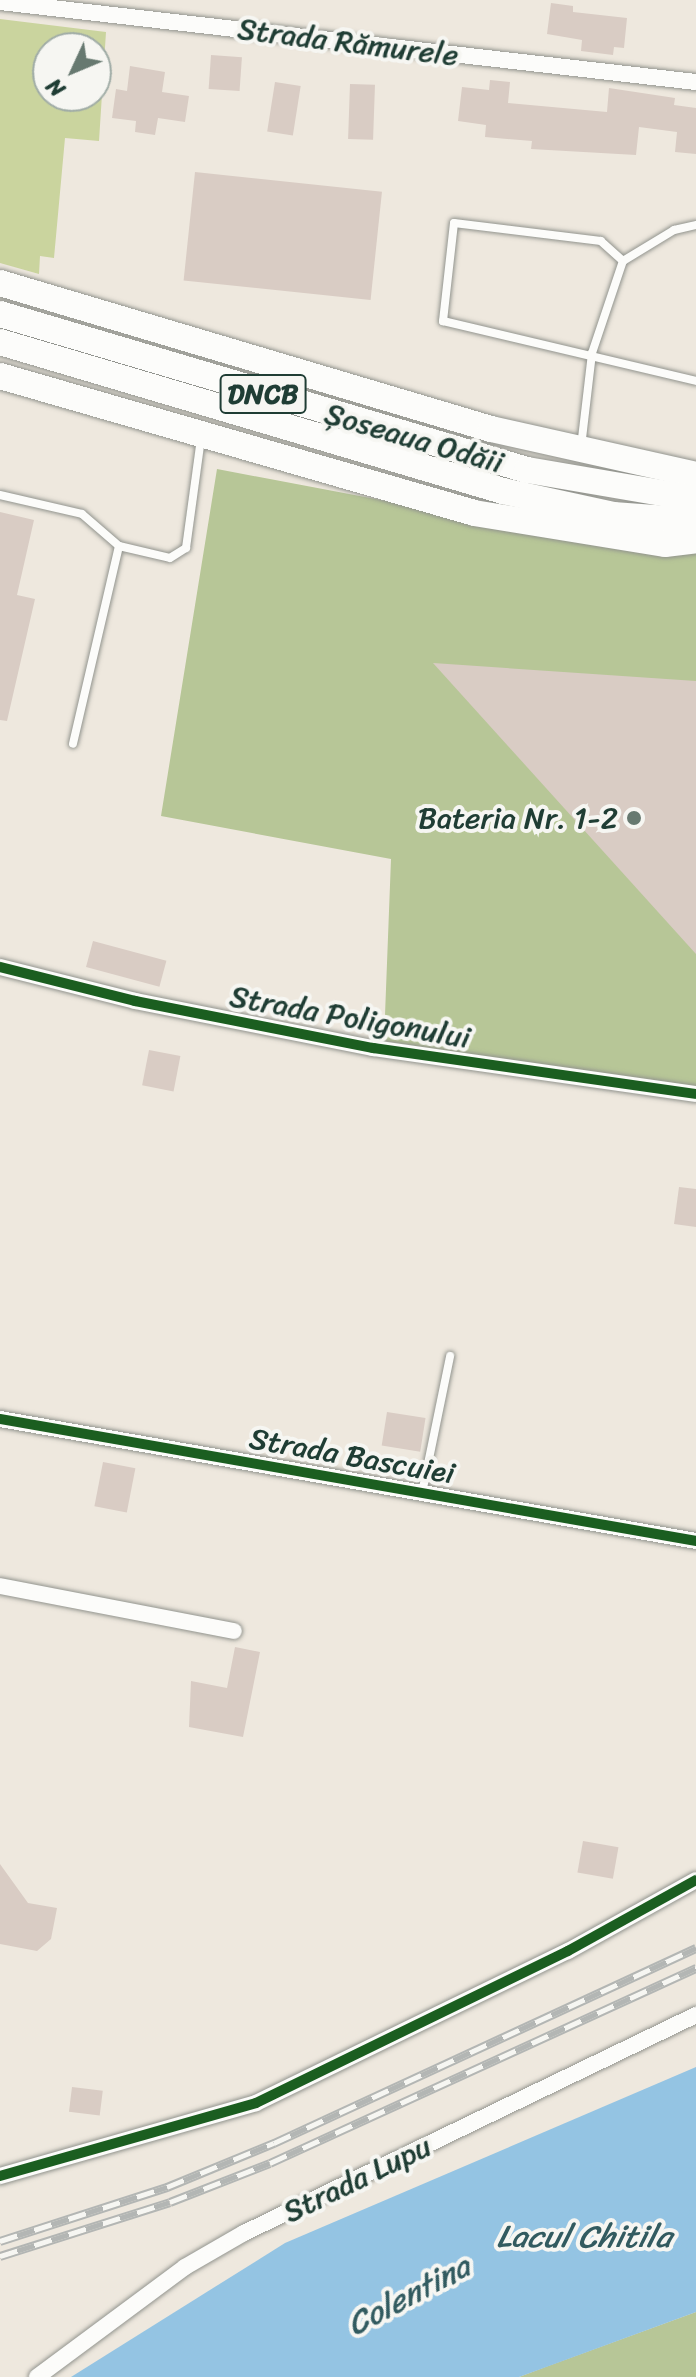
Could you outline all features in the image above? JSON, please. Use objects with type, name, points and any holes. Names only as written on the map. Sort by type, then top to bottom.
[{"type":"main road","points":[[0,283],[323,382],[580,451],[696,475]]},
{"type":"main road","name":"Șoseaua Odăii","points":[[0,314],[527,470],[696,499]]},
{"type":"main road","name":"Șoseaua Odăii","points":[[0,342],[503,491],[613,515],[696,521]]},
{"type":"main road","points":[[0,376],[201,438],[474,513],[665,544],[696,540]]},
{"type":"street","name":"Strada Rămurele","points":[[0,2],[696,82]]},
{"type":"street","name":"Strada Poligonului","points":[[0,967],[135,1001],[373,1048],[696,1094]]},
{"type":"street","name":"Strada Bascuiei","points":[[0,1419],[696,1541]]},
{"type":"street","points":[[0,1586],[234,1631]]},
{"type":"street","points":[[0,2176],[256,2103],[555,1958],[696,1880]]},
{"type":"street","name":"Strada Lupu","points":[[37,2377],[185,2267],[244,2233],[696,2015]]},
{"type":"lane","points":[[623,261],[601,241],[454,223],[443,321],[592,353],[696,381]]},
{"type":"lane","points":[[580,451],[592,353],[623,261],[674,230],[696,225]]},
{"type":"lane","points":[[0,495],[82,514],[119,546],[170,558],[186,548],[201,438]]},
{"type":"lane","points":[[73,744],[119,546]]},
{"type":"lane","points":[[422,1493],[450,1356]]},
{"type":"green space","points":[[0,19],[106,32],[32,32],[32,112],[101,112],[99,141],[65,138],[54,258],[40,256],[39,274],[0,263]]},
{"type":"green space","points":[[217,469],[439,511],[696,549],[696,1090],[384,1041],[391,859],[161,816]]},
{"type":"green space","points":[[696,2312],[696,2377],[519,2377],[548,2366]]},
{"type":"water","name":"Lacul Chitila","points":[[696,2067],[696,2312],[519,2377],[71,2377],[285,2243]]},
{"type":"building","points":[[551,3],[573,6],[573,12],[627,18],[624,48],[614,47],[613,55],[581,51],[582,40],[547,34]]},
{"type":"building","points":[[211,55],[242,57],[240,91],[209,89]]},
{"type":"building","points":[[130,66],[165,72],[162,92],[189,96],[185,122],[158,118],[155,135],[135,132],[136,121],[112,118],[116,89],[127,91]]},
{"type":"building","points":[[490,80],[510,82],[508,103],[607,112],[609,88],[675,98],[674,105],[696,108],[696,154],[675,152],[677,132],[639,127],[636,155],[531,149],[532,141],[485,137],[486,125],[458,121],[462,87],[489,90]]},
{"type":"building","points":[[275,82],[301,86],[293,135],[267,131]]},
{"type":"building","points":[[350,84],[375,85],[373,140],[348,139]]},
{"type":"building","points":[[195,172],[382,192],[371,300],[184,280]]},
{"type":"building","points":[[0,512],[34,520],[17,595],[35,599],[7,721],[0,720]]},
{"type":"building","name":"Bateria Nr. 1-2","points":[[433,663],[696,681],[696,954]]},
{"type":"building","points":[[93,941],[166,961],[159,987],[86,967]]},
{"type":"building","points":[[149,1050],[180,1056],[174,1091],[142,1085]]},
{"type":"building","points":[[679,1187],[696,1189],[696,1227],[674,1224]]},
{"type":"building","points":[[387,1412],[426,1418],[420,1452],[382,1446]]},
{"type":"building","points":[[103,1462],[135,1468],[127,1512],[94,1506]]},
{"type":"building","points":[[235,1647],[260,1652],[243,1737],[189,1727],[191,1681],[227,1688]]},
{"type":"building","points":[[583,1841],[618,1847],[613,1879],[577,1873]]},
{"type":"building","points":[[0,1864],[28,1903],[57,1908],[51,1939],[37,1951],[0,1944]]},
{"type":"building","points":[[72,2087],[103,2091],[100,2116],[69,2112]]},
{"type":"railway","points":[[0,2241],[167,2187],[274,2143],[696,1948]]},
{"type":"railway","points":[[0,2256],[170,2202],[270,2163],[696,1968]]},
{"type":"cycle path","points":[[0,967],[135,1001],[373,1048],[696,1094]]},
{"type":"cycle path","points":[[0,1419],[696,1541]]},
{"type":"cycle path","points":[[0,2176],[256,2103],[568,1951],[696,1880]]},
{"type":"place","name":"Bateria Nr. 1-2","points":[[634,818]]},
{"type":"water label","name":"Colentina","points":[[409,2296]]}]
